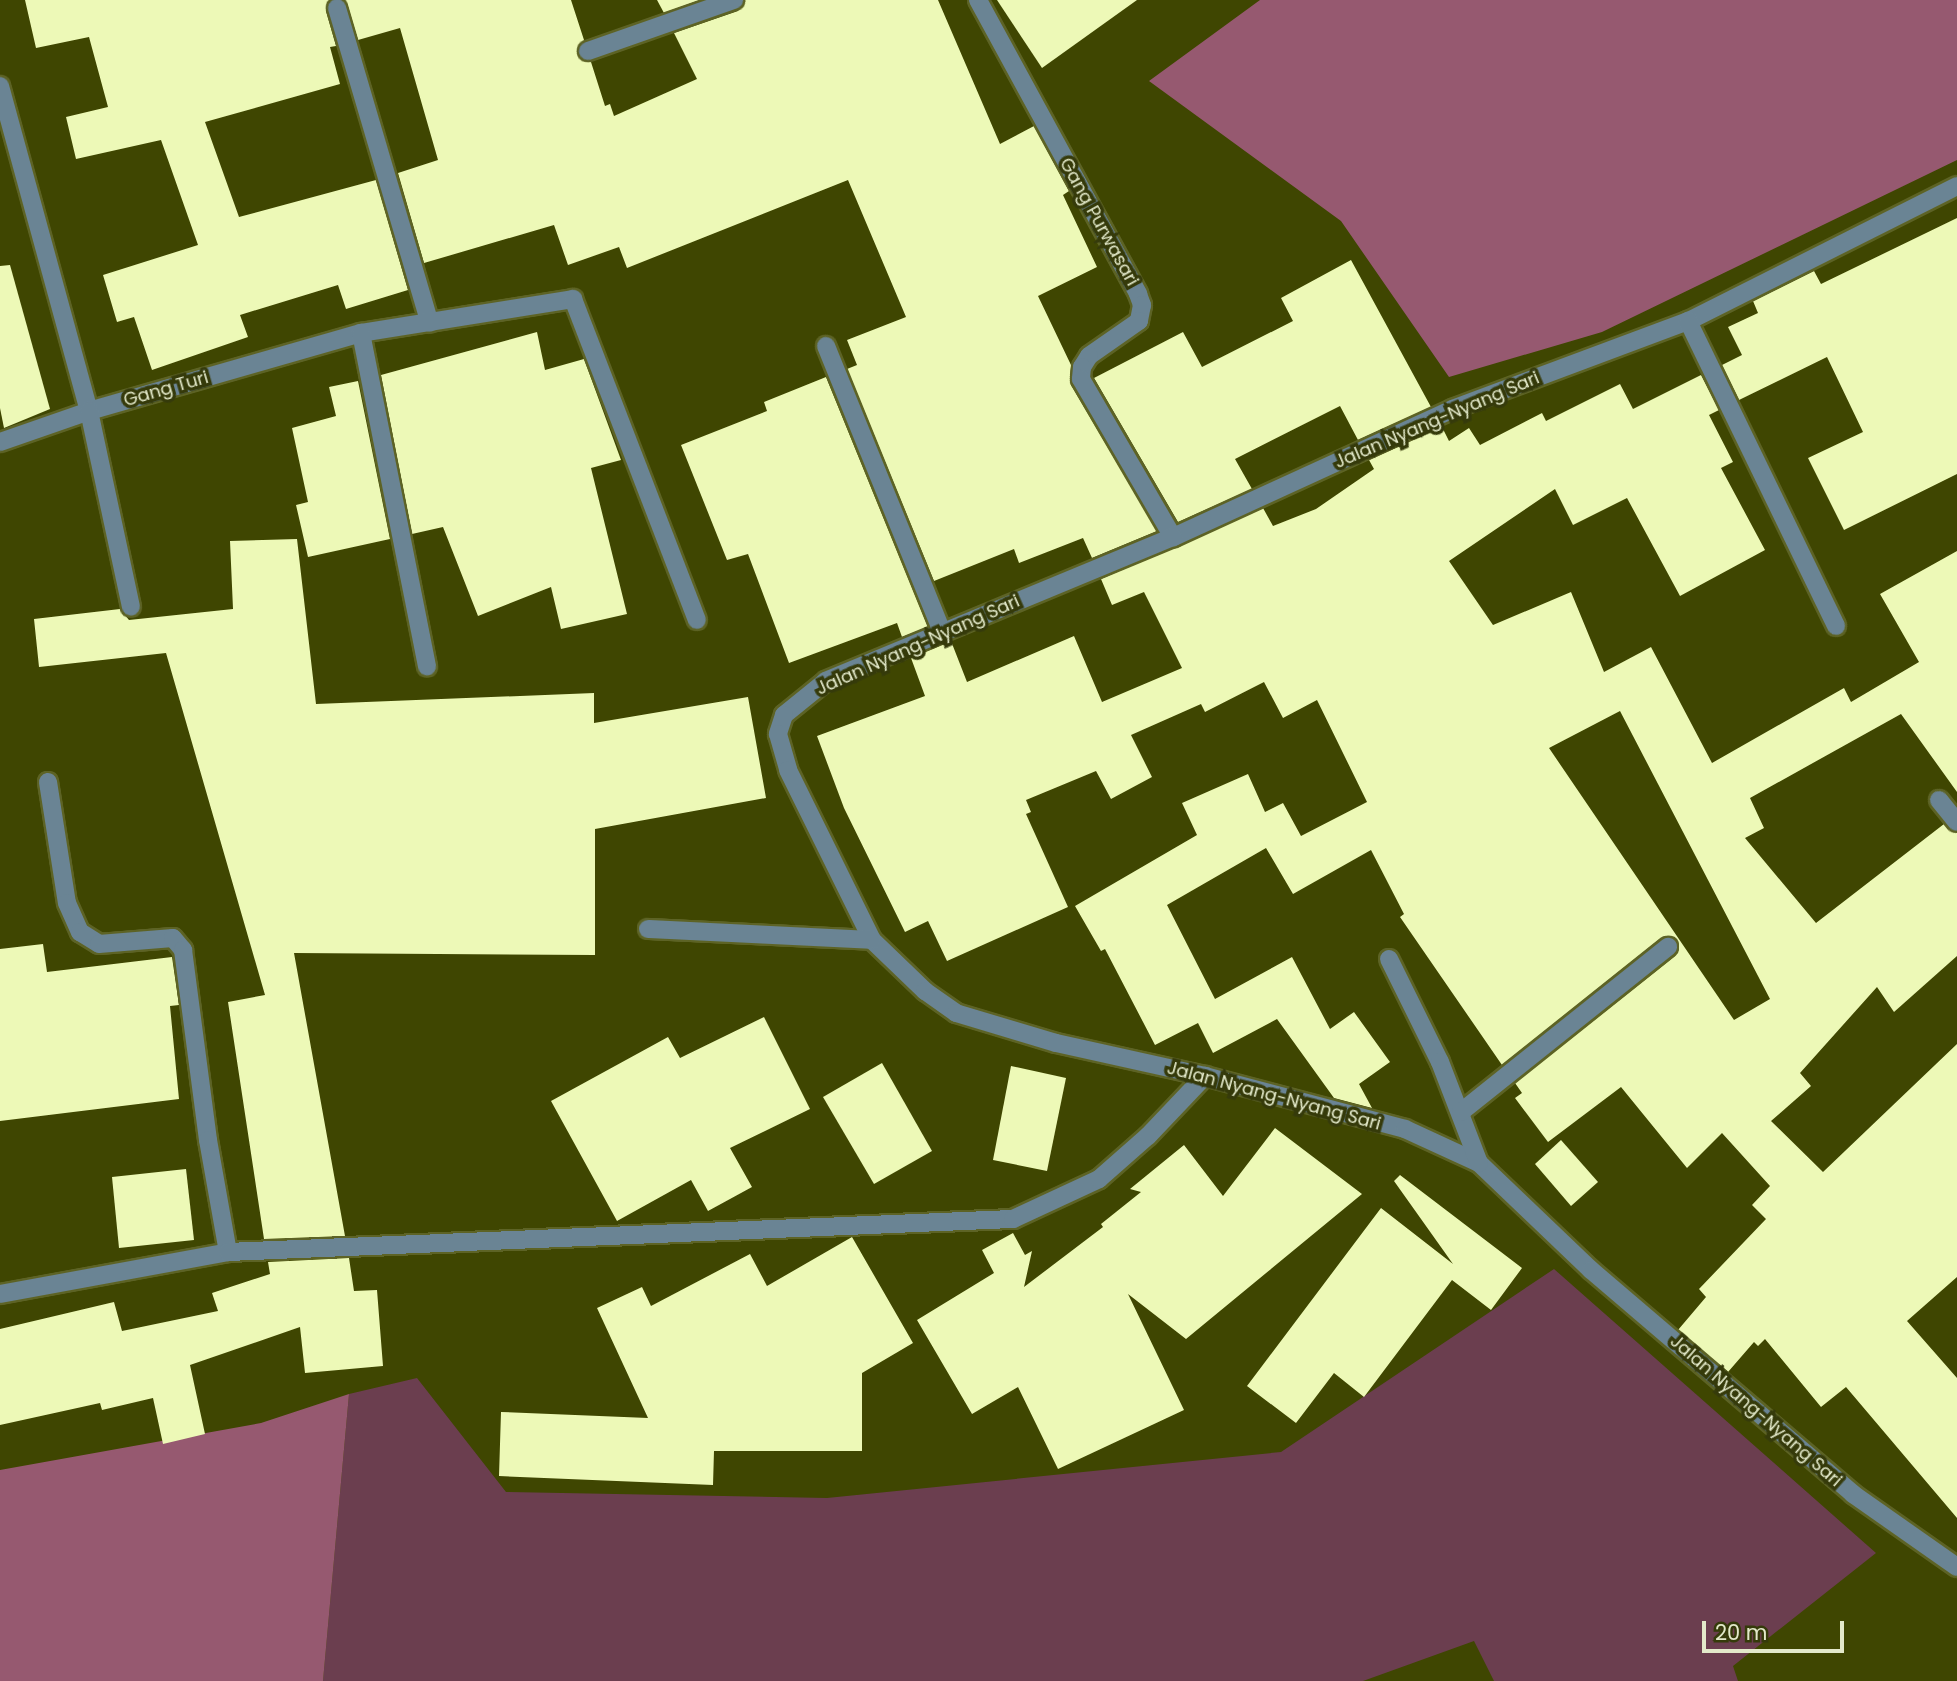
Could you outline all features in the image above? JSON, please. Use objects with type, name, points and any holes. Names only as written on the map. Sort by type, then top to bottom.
[{"type":"street","points":[[588,51],[734,0]]},
{"type":"street","name":"Gang Purwasari","points":[[978,0],[1142,305],[1139,321],[1089,356],[1082,367],[1081,379],[1173,537]]},
{"type":"street","points":[[337,8],[430,323]]},
{"type":"street","points":[[0,86],[89,411],[131,607]]},
{"type":"street","name":"Jalan Nyang-Nyang Sari","points":[[1957,186],[1688,321],[1453,409],[1173,537],[826,681],[784,715],[778,734],[788,770],[872,940],[925,991],[956,1013],[1056,1043],[1205,1076],[1405,1129],[1479,1163],[1591,1270],[1853,1494],[1957,1567]]},
{"type":"street","name":"Gang Turi","points":[[0,442],[89,411],[361,333],[573,299],[697,620]]},
{"type":"street","points":[[1688,321],[1836,626]]},
{"type":"street","points":[[361,333],[427,667]]},
{"type":"street","points":[[826,346],[942,632]]},
{"type":"street","points":[[48,782],[67,903],[80,932],[99,944],[173,938],[183,950],[208,1140],[228,1252]]},
{"type":"street","points":[[1939,800],[1957,822]]},
{"type":"street","points":[[649,929],[872,940]]},
{"type":"street","points":[[1461,1112],[1668,947]]},
{"type":"street","points":[[1389,959],[1461,1112],[1479,1163]]},
{"type":"street","points":[[0,1294],[228,1252],[1013,1219],[1098,1179],[1148,1136],[1205,1076]]},
{"type":"shaded area","points":[[1260,0],[1957,0],[1957,160],[1602,332],[1449,377],[1341,221],[1149,81]]},
{"type":"shaded area","points":[[1554,1269],[1876,1553],[1733,1666],[1738,1681],[1494,1681],[1474,1641],[1363,1681],[323,1681],[349,1394],[417,1378],[506,1492],[827,1498],[1281,1452]]},
{"type":"shaded area","points":[[349,1394],[323,1681],[0,1681],[0,1470],[261,1423]]},
{"type":"building","points":[[25,0],[329,0],[326,11],[336,46],[330,47],[340,84],[205,122],[239,217],[376,180],[408,290],[346,309],[338,285],[240,315],[248,337],[152,370],[134,317],[117,322],[103,275],[198,245],[161,140],[76,159],[66,117],[108,107],[89,37],[36,48]]},
{"type":"building","points":[[345,0],[571,0],[584,40],[578,55],[591,62],[605,106],[610,104],[614,116],[697,79],[674,33],[738,11],[745,0],[938,0],[1000,144],[1034,126],[1069,191],[1063,195],[1097,267],[1038,296],[1071,365],[1071,385],[1157,531],[1092,558],[1083,538],[1019,563],[1014,549],[934,581],[847,369],[857,365],[847,340],[906,317],[848,180],[627,268],[619,247],[568,265],[554,225],[424,263],[398,173],[438,160],[400,28],[358,40]]},
{"type":"building","points":[[657,0],[700,0],[664,13]]},
{"type":"building","points":[[997,0],[1137,0],[1042,68]]},
{"type":"building","points":[[1957,218],[1957,474],[1844,530],[1808,458],[1863,432],[1827,357],[1739,400],[1722,365],[1742,355],[1728,327],[1758,313],[1753,301],[1814,271],[1821,284]]},
{"type":"building","points":[[1351,260],[1431,407],[1358,440],[1340,406],[1235,459],[1252,489],[1178,522],[1094,378],[1183,332],[1202,367],[1293,321],[1281,298]]},
{"type":"building","points":[[10,265],[50,409],[4,428],[0,408],[0,266]]},
{"type":"building","points":[[537,332],[545,370],[584,359],[621,460],[591,468],[627,614],[561,629],[551,587],[478,616],[443,527],[412,534],[381,375]]},
{"type":"building","points":[[1701,375],[1719,410],[1709,415],[1733,462],[1721,468],[1765,550],[1680,596],[1627,498],[1573,525],[1555,489],[1449,561],[1493,625],[1571,592],[1604,672],[1651,647],[1712,763],[1844,688],[1851,702],[1919,662],[1880,594],[1957,551],[1957,792],[1901,714],[1750,798],[1764,828],[1745,838],[1816,923],[1944,824],[1957,833],[1957,956],[1894,1012],[1877,987],[1800,1073],[1811,1086],[1771,1121],[1823,1172],[1957,1044],[1957,1277],[1907,1321],[1957,1378],[1957,1518],[1846,1387],[1821,1407],[1765,1339],[1758,1346],[1754,1342],[1728,1372],[1678,1330],[1706,1297],[1699,1289],[1766,1219],[1752,1205],[1770,1186],[1722,1133],[1687,1168],[1621,1087],[1548,1142],[1515,1098],[1522,1093],[1515,1083],[1675,956],[1679,946],[1673,937],[1661,938],[1502,1065],[1400,917],[1404,914],[1371,850],[1293,894],[1266,848],[1167,905],[1215,999],[1292,957],[1330,1029],[1354,1012],[1390,1062],[1359,1084],[1372,1108],[1334,1098],[1277,1019],[1213,1053],[1198,1023],[1155,1045],[1105,949],[1101,951],[1075,906],[1197,835],[1182,803],[1248,774],[1265,812],[1283,803],[1301,836],[1367,802],[1317,700],[1283,718],[1264,682],[1205,712],[1201,704],[1131,735],[1152,777],[1111,799],[1096,771],[1026,800],[1031,812],[1026,814],[1068,907],[947,961],[928,921],[905,932],[844,808],[817,736],[925,696],[911,658],[951,641],[967,682],[1074,636],[1102,702],[1182,668],[1144,592],[1112,605],[1101,579],[1263,508],[1273,526],[1316,509],[1374,469],[1369,460],[1442,427],[1449,441],[1469,428],[1480,445],[1542,413],[1546,421],[1620,384],[1633,409]],"holes":[[[1620,711],[1770,999],[1734,1020],[1549,748]]]},
{"type":"building","points":[[826,377],[928,627],[902,637],[897,623],[789,663],[748,554],[727,560],[681,445],[767,411],[764,402]]},
{"type":"building","points":[[358,381],[390,539],[308,557],[296,505],[308,502],[292,428],[336,416],[329,387]]},
{"type":"building","points":[[297,539],[316,704],[594,693],[594,723],[748,697],[766,798],[595,829],[595,955],[294,953],[345,1236],[264,1239],[228,1002],[265,995],[166,653],[39,667],[34,619],[120,609],[129,620],[233,609],[230,541]]},
{"type":"building","points":[[43,944],[47,972],[172,957],[179,1005],[170,1006],[179,1099],[0,1121],[0,949]]},
{"type":"building","points":[[764,1017],[810,1109],[730,1148],[752,1187],[708,1211],[691,1180],[617,1221],[551,1101],[668,1037],[680,1058]]},
{"type":"building","points":[[882,1063],[932,1151],[874,1184],[823,1097]]},
{"type":"building","points":[[1011,1066],[1066,1078],[1047,1171],[993,1160]]},
{"type":"building","points":[[1275,1128],[1362,1194],[1186,1339],[1128,1294],[1184,1410],[1058,1469],[1018,1387],[972,1414],[917,1320],[994,1273],[982,1250],[1013,1233],[1025,1255],[1032,1251],[1024,1287],[1103,1227],[1101,1224],[1141,1192],[1130,1189],[1184,1145],[1223,1196]]},
{"type":"building","points":[[1561,1140],[1598,1182],[1571,1206],[1535,1164]]},
{"type":"building","points":[[186,1169],[194,1240],[119,1248],[112,1177]]},
{"type":"building","points":[[1400,1175],[1522,1268],[1491,1310],[1452,1280],[1364,1397],[1334,1373],[1296,1423],[1247,1386],[1381,1208],[1453,1264],[1394,1181]]},
{"type":"building","points":[[852,1237],[913,1343],[862,1373],[862,1451],[714,1451],[713,1485],[499,1476],[501,1412],[648,1418],[597,1308],[642,1287],[651,1306],[750,1254],[767,1286]]},
{"type":"building","points":[[349,1258],[354,1291],[377,1290],[383,1366],[305,1373],[300,1327],[190,1365],[205,1434],[163,1444],[153,1398],[102,1410],[100,1403],[0,1425],[0,1329],[114,1302],[122,1331],[218,1311],[212,1293],[270,1274],[268,1262]]}]
